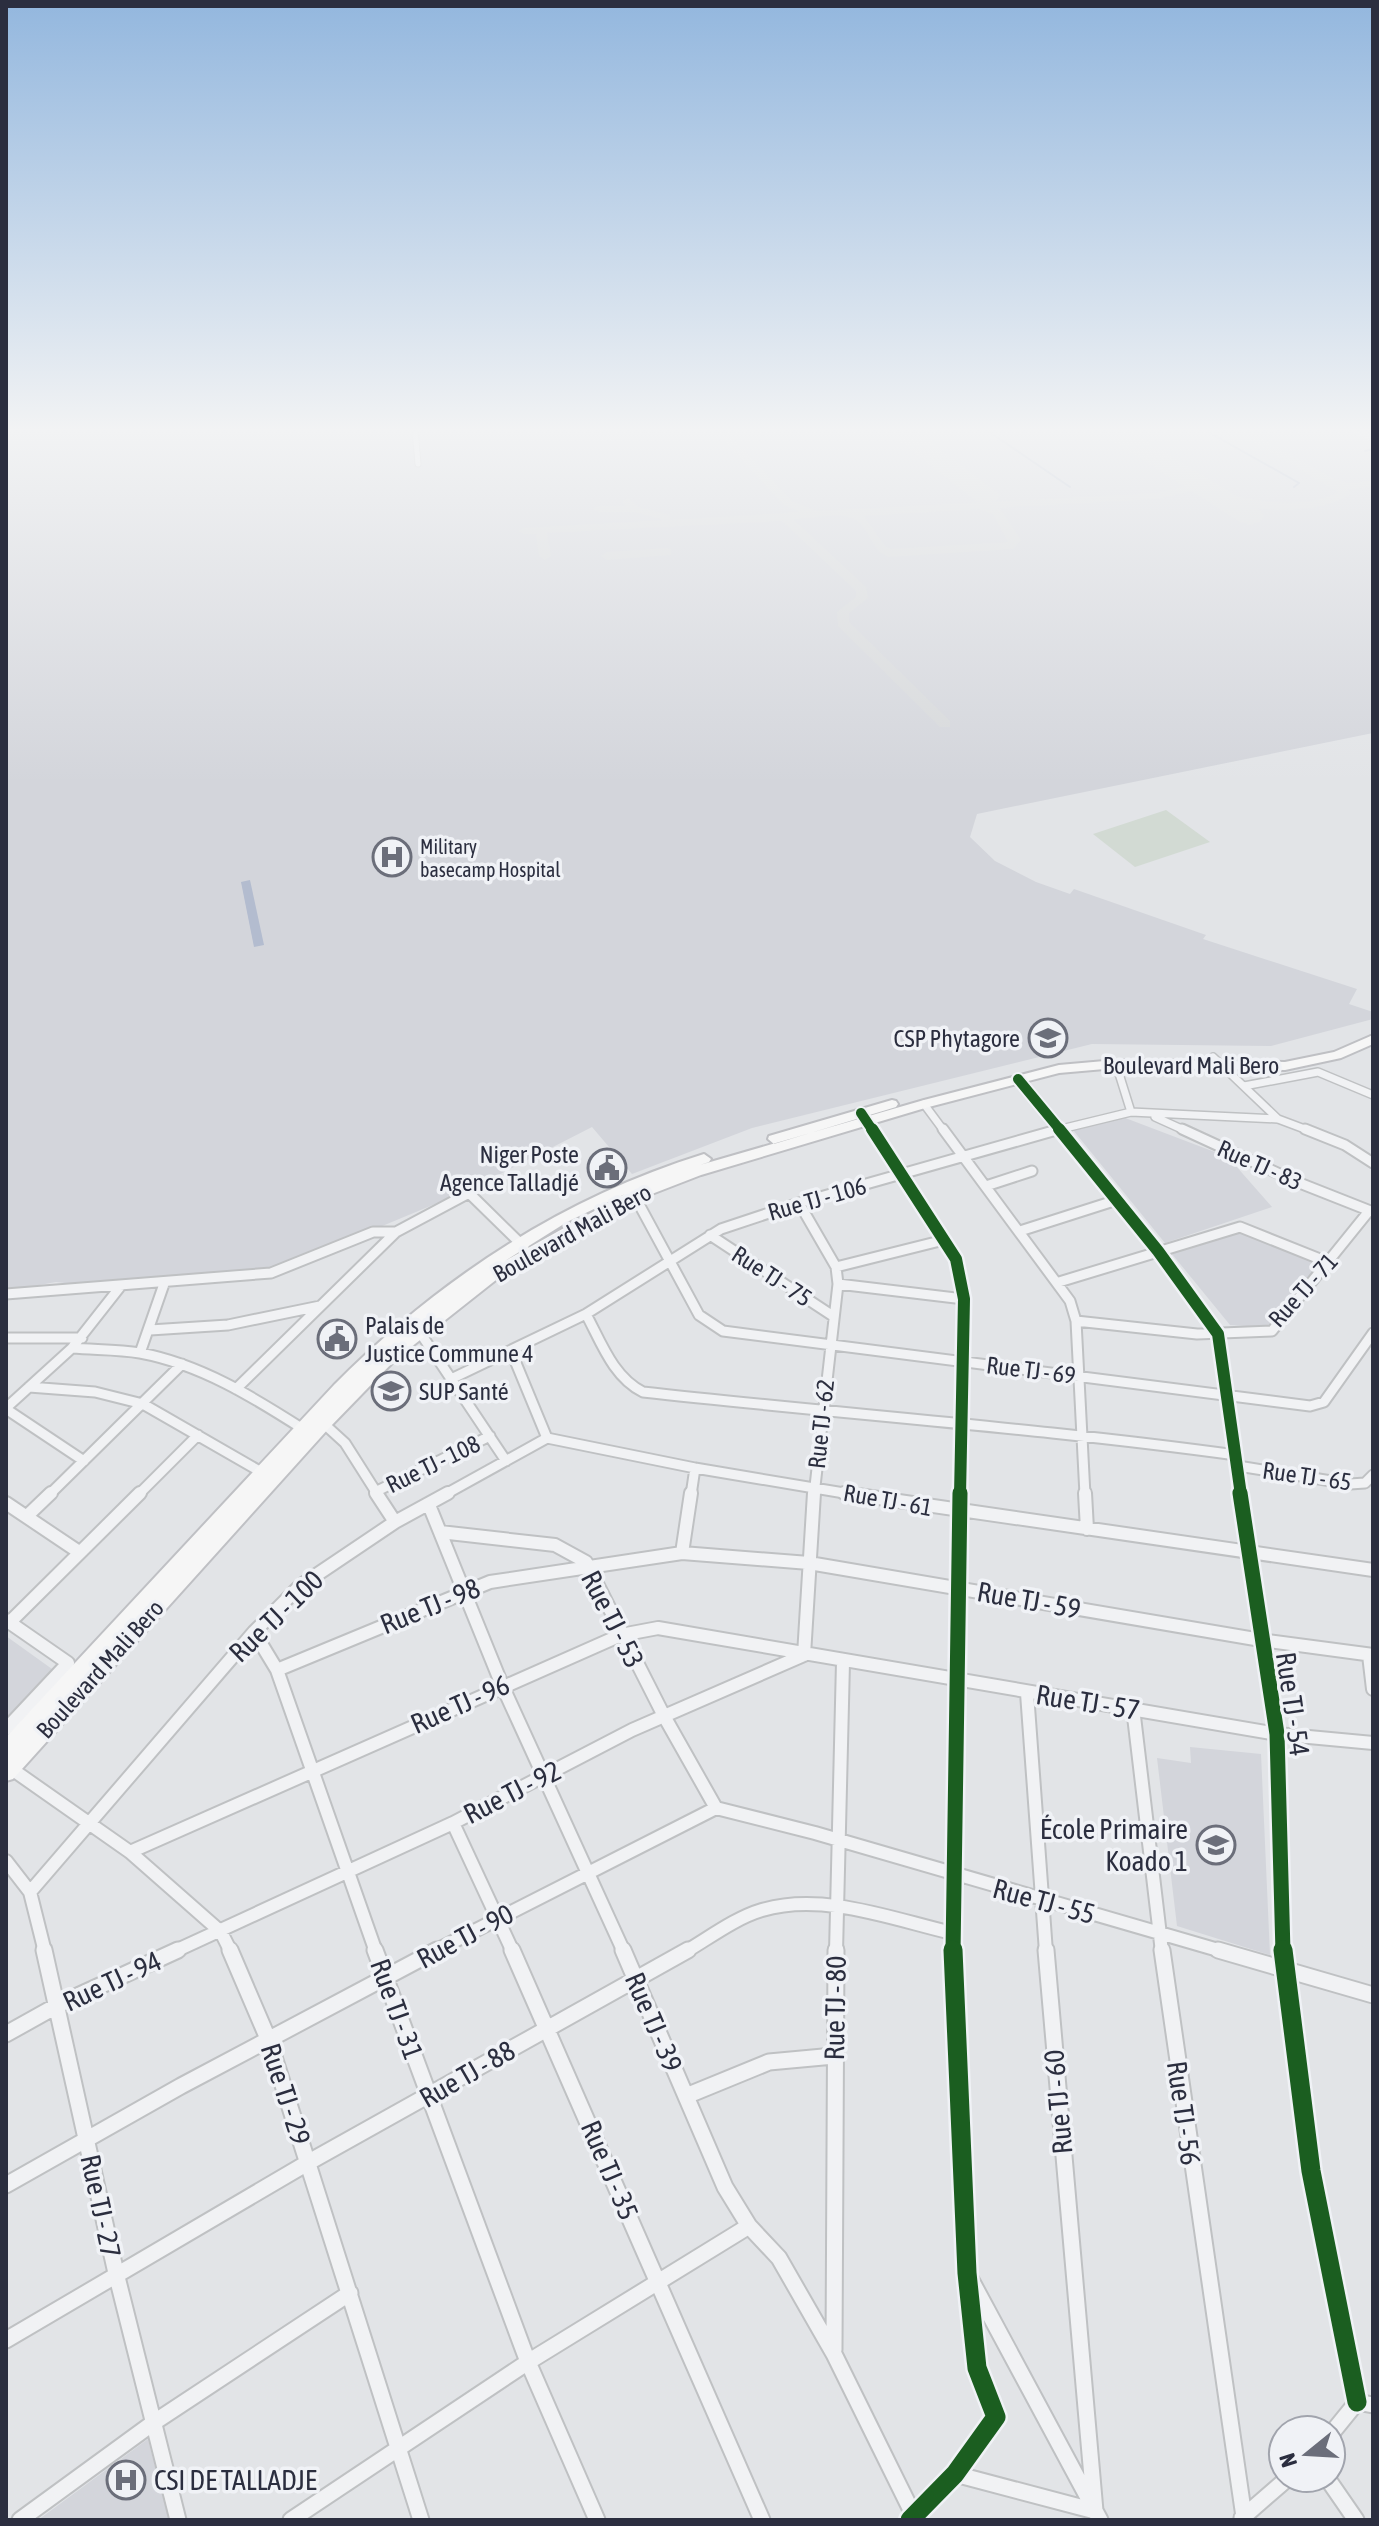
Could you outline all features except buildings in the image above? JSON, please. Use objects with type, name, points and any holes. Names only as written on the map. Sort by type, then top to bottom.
[{"type":"main road","name":"Boulevard Mali Bero","points":[[7,1768],[411,1322],[454,1288],[604,1199],[673,1168],[1018,1079],[1081,1066],[1301,1056],[1341,1044],[1373,1028]]},
{"type":"main road","name":"Boulevard Mali Bero","points":[[6,1751],[303,1429],[320,1420],[419,1331],[524,1248],[634,1195],[697,1171],[1011,1072],[1066,1060],[1124,1055],[1308,1063],[1337,1055],[1373,1039]]},
{"type":"street","points":[[1218,1061],[1278,1119]]},
{"type":"street","points":[[1116,1064],[1131,1112]]},
{"type":"street","points":[[1244,1086],[1318,1072],[1373,1095]]},
{"type":"street","name":"Rue TJ - 54","points":[[1018,1079],[1158,1251],[1218,1334],[1277,1734],[1283,1968],[1311,2171],[1365,2404]]},
{"type":"street","points":[[924,1104],[1059,1282],[1076,1321],[1087,1529]]},
{"type":"street","name":"Rue TJ - 106","points":[[451,1379],[586,1314],[710,1235],[799,1203],[1059,1129],[1131,1112],[1148,1114]]},
{"type":"street","points":[[1148,1114],[1278,1119],[1345,1145],[1373,1163]]},
{"type":"street","name":"Rue TJ - 83","points":[[1148,1114],[1371,1212]]},
{"type":"street","points":[[864,1118],[944,1240],[961,1272],[964,1299],[952,1933],[967,2273],[977,2368],[996,2417],[955,2474],[913,2519]]},
{"type":"street","points":[[986,1186],[1032,1171]]},
{"type":"street","points":[[236,1389],[396,1232],[469,1193],[524,1248]]},
{"type":"street","name":"Rue TJ - 69","points":[[634,1195],[699,1315],[713,1327],[829,1345],[1317,1405],[1324,1402],[1373,1333]]},
{"type":"street","points":[[1020,1231],[1117,1200]]},
{"type":"street","name":"Rue TJ - 62","points":[[799,1203],[836,1267],[838,1284],[814,1488],[804,1655]]},
{"type":"street","name":"Rue TJ - 71","points":[[1076,1321],[1218,1334],[1272,1331],[1371,1212]]},
{"type":"street","points":[[1059,1282],[1240,1227],[1330,1263]]},
{"type":"street","points":[[6,1294],[164,1284],[277,1272],[373,1232],[396,1232]]},
{"type":"street","name":"Rue TJ - 75","points":[[710,1235],[833,1316]]},
{"type":"street","points":[[836,1267],[944,1240]]},
{"type":"street","points":[[140,1353],[164,1284]]},
{"type":"street","points":[[838,1284],[964,1299]]},
{"type":"street","points":[[84,1461],[6,1408],[82,1338],[120,1287]]},
{"type":"street","points":[[150,1330],[220,1327],[320,1306]]},
{"type":"street","name":"Rue TJ - 65","points":[[586,1314],[622,1375],[634,1388],[823,1412],[1082,1434],[1350,1484],[1365,1483],[1373,1475]]},
{"type":"street","points":[[419,1331],[506,1461]]},
{"type":"street","points":[[6,1338],[82,1338]]},
{"type":"street","points":[[72,1348],[140,1353],[182,1364],[236,1389],[303,1429]]},
{"type":"street","points":[[511,1351],[547,1438]]},
{"type":"street","points":[[27,1516],[182,1364]]},
{"type":"street","points":[[29,1387],[95,1392],[143,1404],[263,1473]]},
{"type":"street","points":[[320,1420],[345,1443],[395,1522]]},
{"type":"street","points":[[6,1729],[68,1663],[8,1621],[198,1435]]},
{"type":"street","name":"Rue TJ - 108","points":[[377,1491],[490,1436]]},
{"type":"street","name":"Rue TJ - 100","points":[[91,1824],[254,1632],[300,1586],[395,1522],[547,1438]]},
{"type":"street","name":"Rue TJ - 61","points":[[547,1438],[695,1468],[960,1512],[1373,1570]]},
{"type":"street","points":[[682,1553],[695,1468]]},
{"type":"street","points":[[6,1503],[79,1552]]},
{"type":"street","name":"Rue TJ - 39","points":[[429,1505],[461,1591],[636,1979],[725,2187],[749,2226],[779,2258],[834,2354],[913,2519]]},
{"type":"street","name":"Rue TJ - 53","points":[[440,1532],[555,1545],[576,1554],[590,1567],[621,1635],[716,1808]]},
{"type":"street","name":"Rue TJ - 59","points":[[590,1567],[682,1553],[809,1563],[1261,1640],[1371,1655]]},
{"type":"street","name":"Rue TJ - 98","points":[[277,1670],[461,1591],[509,1578],[590,1567]]},
{"type":"street","name":"Rue TJ - 96","points":[[130,1852],[621,1635],[658,1628],[730,1638],[804,1655]]},
{"type":"street","name":"Rue TJ - 31","points":[[254,1632],[277,1670],[347,1873],[528,2362],[597,2520]]},
{"type":"street","name":"Rue TJ - 57","points":[[804,1655],[1277,1734],[1373,1743]]},
{"type":"street","name":"Rue TJ - 92","points":[[221,1932],[453,1823],[664,1716],[804,1655]]},
{"type":"street","points":[[1371,1655],[1373,1689]]},
{"type":"street","name":"Rue TJ - 80","points":[[834,2354],[834,2056],[843,1662]]},
{"type":"street","name":"Rue TJ - 60","points":[[1027,1693],[1041,1900],[1098,2516]]},
{"type":"street","name":"Rue TJ - 56","points":[[1133,1708],[1159,1932],[1242,2518]]},
{"type":"street","name":"Rue TJ - 29","points":[[7,1768],[130,1852],[221,1932],[246,1981],[269,2041],[421,2520]]},
{"type":"street","name":"Rue TJ - 55","points":[[716,1808],[838,1840],[1373,1995]]},
{"type":"street","name":"Rue TJ - 90","points":[[6,2185],[86,2138],[497,1919],[716,1808]]},
{"type":"street","name":"Rue TJ - 35","points":[[453,1823],[548,2028],[762,2520]]},
{"type":"street","points":[[30,1892],[91,1824]]},
{"type":"street","name":"Rue TJ - 27","points":[[6,1861],[30,1892],[58,2005],[116,2273],[178,2520]]},
{"type":"street","name":"Rue TJ - 88","points":[[6,2340],[309,2162],[768,1907],[792,1903],[836,1909],[952,1933]]},
{"type":"street","name":"Rue TJ - 94","points":[[6,2034],[58,2005],[221,1932]]},
{"type":"street","points":[[686,2096],[769,2062],[834,2056]]},
{"type":"street","points":[[291,2520],[528,2362],[749,2226]]},
{"type":"street","points":[[967,2273],[1098,2516]]},
{"type":"street","points":[[20,2520],[153,2423],[350,2293]]},
{"type":"street","points":[[1347,2420],[1365,2404]]},
{"type":"street","points":[[955,2474],[1098,2516]]},
{"type":"street","points":[[1242,2518],[1270,2494]]},
{"type":"street","points":[[1338,2494],[1356,2520]]},
{"type":"shaded area","points":[[6,547],[1373,547],[1373,733],[977,814],[970,837],[995,861],[1036,882],[1070,894],[1074,889],[1206,935],[1203,939],[1357,989],[1349,1004],[1373,1012],[1373,1019],[1271,1046],[1092,1044],[752,1128],[632,1174],[592,1127],[471,1189],[272,1272],[100,1287],[56,1282],[6,1291]]},
{"type":"shaded area","points":[[1166,810],[1210,842],[1135,867],[1093,834]]},
{"type":"shaded area","points":[[1120,1116],[1228,1157],[1272,1207],[1165,1243],[1073,1130]]},
{"type":"shaded area","points":[[1246,1230],[1322,1265],[1274,1328],[1230,1325],[1172,1254]]},
{"type":"shaded area","points":[[6,1636],[52,1669],[6,1718]]},
{"type":"shaded area","name":"École Primaire Koado 1","points":[[1190,1747],[1261,1754],[1270,1955],[1177,1926],[1157,1758],[1191,1763]]},
{"type":"shaded area","name":"CSI DE TALLADJE","points":[[148,2439],[169,2520],[38,2520]]},
{"type":"water","points":[[250,880],[264,945],[254,947],[241,882]]},
{"type":"taxiway","points":[[543,547],[545,556]]},
{"type":"taxiway","points":[[816,547],[862,590],[862,598],[843,612],[843,623],[945,724]]},
{"type":"taxiway","points":[[879,547],[889,553],[984,547]]},
{"type":"taxiway","points":[[607,556],[667,552]]},
{"type":"cycle path","points":[[1018,1079],[1158,1251],[1218,1334],[1277,1734],[1283,1968],[1311,2171],[1357,2402]]},
{"type":"cycle path","points":[[861,1113],[956,1259],[964,1299],[952,1933],[967,2273],[977,2368],[996,2417],[955,2474],[910,2520]]},
{"type":"place","name":"Military basecamp Hospital","points":[[392,857]]},
{"type":"place","name":"CSP Phytagore","points":[[1048,1038]]},
{"type":"place","name":"Niger Poste Agence Talladjé","points":[[607,1168]]},
{"type":"place","name":"Palais de Justice Commune 4","points":[[337,1339]]},
{"type":"place","name":"SUP Santé","points":[[391,1391]]},
{"type":"place","name":"École Primaire Koado 1","points":[[1216,1845]]},
{"type":"place","name":"CSI DE TALLADJE","points":[[126,2480]]}]
